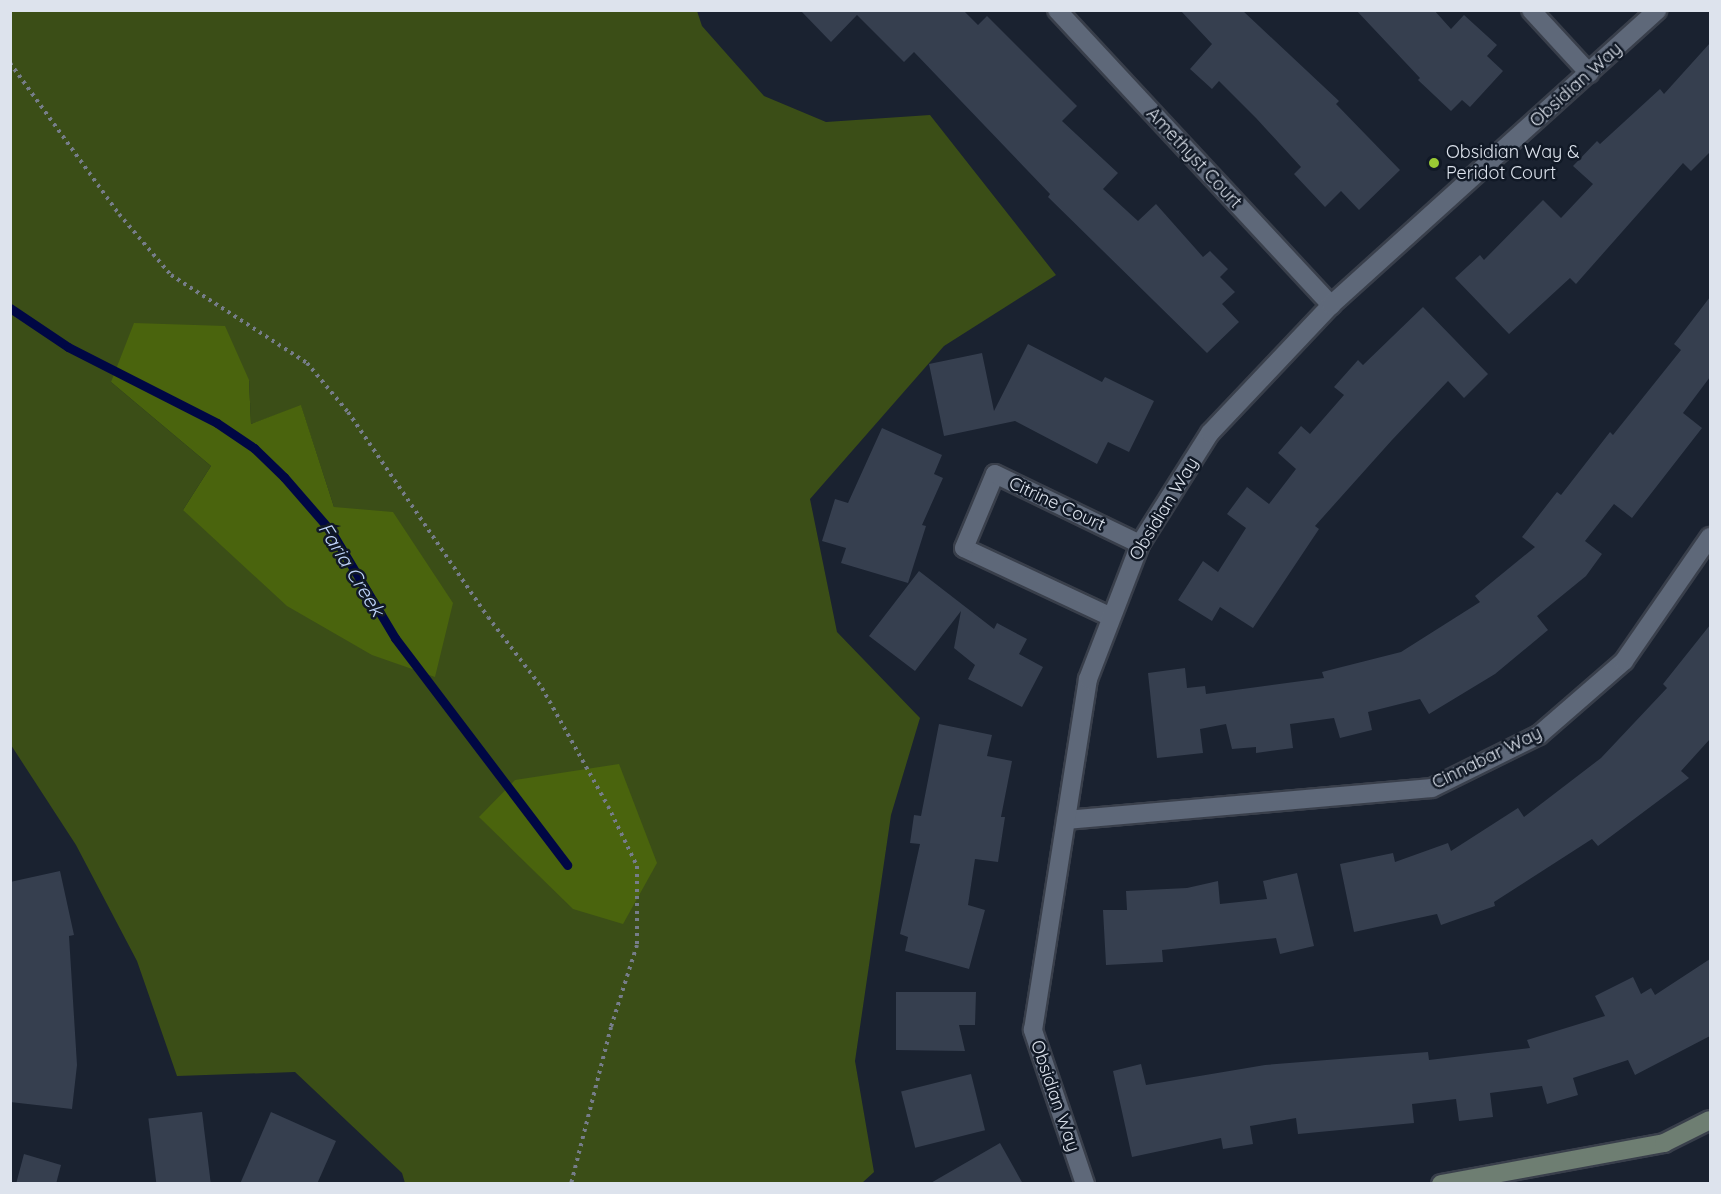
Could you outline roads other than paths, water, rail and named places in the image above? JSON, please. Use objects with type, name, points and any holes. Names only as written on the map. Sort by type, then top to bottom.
[{"type":"street","name":"Amethyst Court","points":[[1057,10],[1331,305]]},
{"type":"street","points":[[1531,10],[1589,73]]},
{"type":"street","name":"Obsidian Way","points":[[1085,1184],[1033,1030],[1088,679],[1109,616],[1140,544],[1209,433],[1331,305],[1658,10]]},
{"type":"street","name":"Citrine Court","points":[[1109,616],[964,548],[995,474],[1140,544]]},
{"type":"street","name":"Cinnabar Way","points":[[1066,820],[1432,788],[1539,735],[1624,661],[1710,537]]},
{"type":"street","points":[[1441,1184],[1664,1143],[1710,1120]]},
{"type":"waterway","name":"Faria Creek","points":[[10,308],[68,347],[217,423],[254,448],[284,477],[331,531],[395,638],[567,865]]},
{"type":"place","name":"Obsidian Way & Peridot Court","points":[[1434,163]]}]
